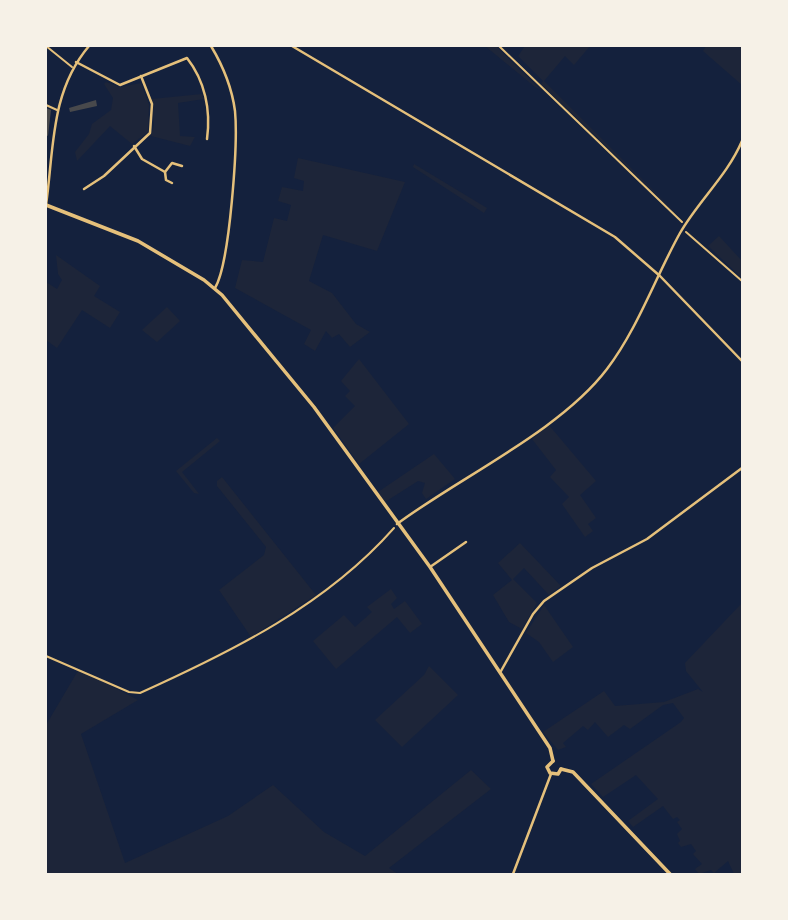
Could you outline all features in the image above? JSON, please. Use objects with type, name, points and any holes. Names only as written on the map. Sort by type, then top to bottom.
[{"type":"street","points":[[89,46],[73,68],[58,110],[50,149],[46,205],[128,236],[215,288],[314,407],[430,568],[501,671],[550,748],[553,761]]},
{"type":"street","points":[[211,46],[231,91],[235,119],[225,246],[215,288]]},
{"type":"street","points":[[292,46],[615,237],[660,276],[743,361]]},
{"type":"street","points":[[76,62],[115,85],[187,58],[199,78],[208,107],[207,139]]},
{"type":"street","points":[[84,189],[104,176],[134,145],[148,136],[152,124],[152,104],[141,76]]},
{"type":"street","points":[[397,524],[526,438],[586,391],[614,357],[684,227],[728,171],[743,141]]},
{"type":"street","points":[[134,145],[142,159],[166,172]]},
{"type":"street","points":[[172,183],[166,180],[166,172],[172,163],[182,166]]},
{"type":"street","points":[[501,671],[533,614],[544,601],[592,568],[647,539],[743,468]]},
{"type":"street","points":[[430,568],[466,542]]},
{"type":"street","points":[[553,761],[559,764],[561,769]]},
{"type":"street","points":[[513,874],[551,774],[548,767],[553,761]]},
{"type":"street","points":[[551,774],[558,774],[561,769]]},
{"type":"street","points":[[561,769],[573,772],[670,874]]},
{"type":"lane","points":[[46,46],[73,68]]},
{"type":"lane","points":[[46,105],[58,110]]},
{"type":"path","points":[[499,46],[743,281]]},
{"type":"path","points":[[46,656],[134,694],[195,668],[281,622],[357,566],[397,524]]},
{"type":"shaded area","points":[[485,46],[496,46],[541,90],[535,87]]},
{"type":"shaded area","points":[[525,46],[590,46],[574,65],[565,56],[544,81],[685,222],[541,84],[543,81],[518,56]]},
{"type":"shaded area","points":[[706,46],[742,46],[742,85],[703,51]]},
{"type":"shaded area","points":[[106,82],[120,87],[141,83],[149,105],[148,132],[132,144],[110,126],[77,161],[75,152],[89,134],[92,124],[111,110],[113,98],[104,84]]},
{"type":"shaded area","points":[[202,94],[204,99],[178,103],[180,136],[195,137],[190,146],[151,136],[154,125],[152,99]]},
{"type":"shaded area","points":[[298,158],[405,182],[377,251],[323,235],[309,281],[332,293],[356,324],[370,332],[350,347],[339,334],[332,338],[326,331],[315,351],[304,344],[311,330],[235,288],[242,260],[263,262],[274,218],[287,221],[291,205],[278,201],[282,187],[303,191],[304,181],[294,178]]},
{"type":"shaded area","points":[[414,164],[487,208],[484,213],[413,167]]},
{"type":"shaded area","points":[[719,236],[742,261],[742,278],[708,246]]},
{"type":"shaded area","points":[[56,255],[100,286],[94,296],[120,312],[110,328],[82,310],[57,348],[46,340],[46,282],[57,289],[62,280],[58,274]]},
{"type":"shaded area","points":[[167,307],[180,321],[157,342],[142,330]]},
{"type":"shaded area","points":[[359,359],[409,424],[359,464],[333,428],[355,406],[345,396],[350,391],[341,381]]},
{"type":"shaded area","points":[[548,424],[596,481],[580,495],[596,518],[588,524],[593,531],[585,537],[562,504],[569,497],[550,477],[556,470],[532,439]]},
{"type":"shaded area","points":[[217,438],[220,441],[182,472],[199,494],[194,493],[176,471]]},
{"type":"shaded area","points":[[434,454],[455,479],[426,499],[422,493],[425,483],[418,481],[385,502],[378,492]]},
{"type":"shaded area","points":[[222,477],[316,595],[251,637],[219,590],[264,555],[266,547],[217,486],[217,481]]},
{"type":"shaded area","points":[[520,543],[561,586],[549,595],[524,568],[513,579],[537,603],[522,629],[509,622],[493,595],[512,580],[498,563]]},
{"type":"shaded area","points":[[391,589],[397,598],[391,604],[394,609],[405,601],[422,624],[410,633],[397,617],[336,669],[313,641],[344,615],[355,627],[372,612],[367,607]]},
{"type":"shaded area","points":[[742,603],[742,874],[734,874],[728,861],[714,873],[711,870],[699,874],[695,869],[702,864],[693,854],[696,851],[691,844],[681,847],[678,843],[680,841],[677,834],[682,829],[677,822],[680,820],[677,817],[673,819],[663,806],[633,827],[628,821],[658,799],[636,775],[603,797],[591,784],[681,722],[684,718],[673,703],[663,705],[630,729],[624,725],[608,737],[595,722],[588,730],[583,726],[563,743],[566,747],[558,750],[543,732],[604,691],[615,706],[664,702],[698,689],[703,692],[686,671],[685,663]]},
{"type":"shaded area","points":[[544,605],[573,647],[553,662],[539,642],[526,633]]},
{"type":"shaded area","points":[[429,666],[458,695],[402,747],[375,720],[424,675]]},
{"type":"shaded area","points":[[79,669],[138,700],[81,734],[125,863],[228,816],[273,785],[324,832],[365,856],[471,770],[491,789],[389,868],[398,874],[46,874],[46,725]]},
{"type":"building","points":[[96,100],[97,106],[70,112],[69,108]]},
{"type":"building","points":[[46,108],[51,110],[48,136],[46,135]]}]
